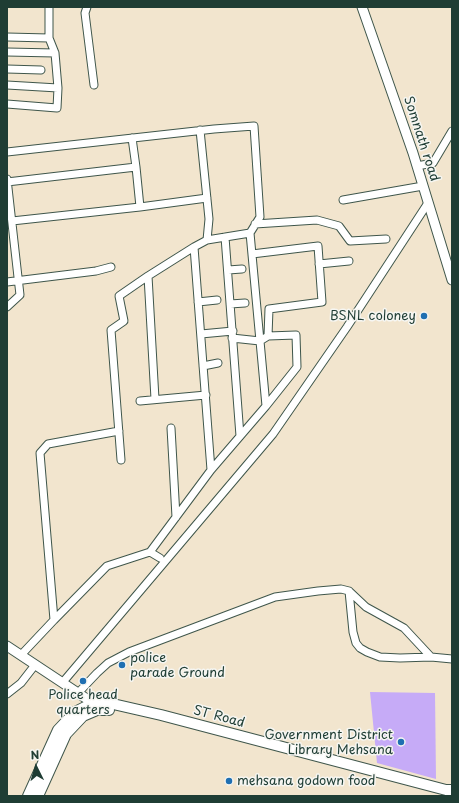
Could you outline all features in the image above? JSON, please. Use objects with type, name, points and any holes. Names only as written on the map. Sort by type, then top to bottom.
[{"type":"main road","name":"ST Road","points":[[28,796],[58,730],[75,712],[95,706],[113,704],[161,715],[446,790],[452,790]]},
{"type":"main road","name":"ST Road","points":[[95,706],[450,796]]},
{"type":"main road","points":[[38,796],[66,734],[95,706]]},
{"type":"street","points":[[7,104],[57,108],[58,88],[55,53],[49,38],[49,7]]},
{"type":"street","points":[[87,7],[85,13],[94,85]]},
{"type":"street","name":"Somnath road","points":[[362,7],[417,166],[452,280]]},
{"type":"street","points":[[7,37],[49,38]]},
{"type":"street","points":[[7,52],[55,53]]},
{"type":"street","points":[[7,69],[41,70]]},
{"type":"street","points":[[7,84],[58,88]]},
{"type":"street","points":[[7,152],[200,130],[254,126],[260,217],[250,233],[266,406]]},
{"type":"street","points":[[200,130],[209,219],[208,240]]},
{"type":"street","points":[[417,166],[433,164],[452,131]]},
{"type":"street","points":[[132,138],[140,207]]},
{"type":"street","points":[[7,307],[20,295],[7,180],[136,167]]},
{"type":"street","points":[[343,200],[423,186]]},
{"type":"street","points":[[12,221],[207,198]]},
{"type":"street","points":[[63,682],[273,434],[347,327],[428,203]]},
{"type":"street","points":[[255,224],[317,220],[339,226],[350,241],[386,239]]},
{"type":"street","points":[[121,460],[111,330],[124,321],[119,296],[194,247],[208,240],[250,233]]},
{"type":"street","points":[[225,237],[240,436]]},
{"type":"street","points":[[252,254],[318,246],[322,302],[269,309],[268,336]]},
{"type":"street","points":[[194,247],[211,470]]},
{"type":"street","points":[[319,264],[349,261]]},
{"type":"street","points":[[7,282],[96,271],[111,267]]},
{"type":"street","points":[[228,270],[242,269]]},
{"type":"street","points":[[148,276],[155,400]]},
{"type":"street","points":[[198,302],[217,300]]},
{"type":"street","points":[[230,304],[246,303]]},
{"type":"street","points":[[21,655],[107,566],[150,552],[211,470],[297,367],[296,336],[268,336],[260,341],[232,334],[201,334]]},
{"type":"street","points":[[203,366],[218,363]]},
{"type":"street","points":[[140,401],[206,395]]},
{"type":"street","points":[[171,428],[176,517]]},
{"type":"street","points":[[54,620],[40,453],[48,444],[119,431]]},
{"type":"street","points":[[150,552],[160,558]]},
{"type":"street","points":[[78,693],[108,663],[129,652],[275,597],[291,594],[341,589],[349,591],[366,607],[404,628],[431,657]]},
{"type":"street","points":[[349,591],[353,632],[356,644],[360,648],[380,657],[431,657],[452,659]]},
{"type":"street","points":[[7,646],[63,682],[95,706]]},
{"type":"street","points":[[7,694],[21,683],[35,665]]},
{"type":"building","points":[[370,692],[435,693],[436,779],[377,763]]},
{"type":"place","name":"BSNL coloney","points":[[424,316]]},
{"type":"place","name":"police parade Ground","points":[[122,665]]},
{"type":"place","name":"Police head quarters","points":[[83,681]]},
{"type":"place","name":"Government District Library Mehsana","points":[[401,742]]},
{"type":"place","name":"mehsana godown food","points":[[229,781]]}]
